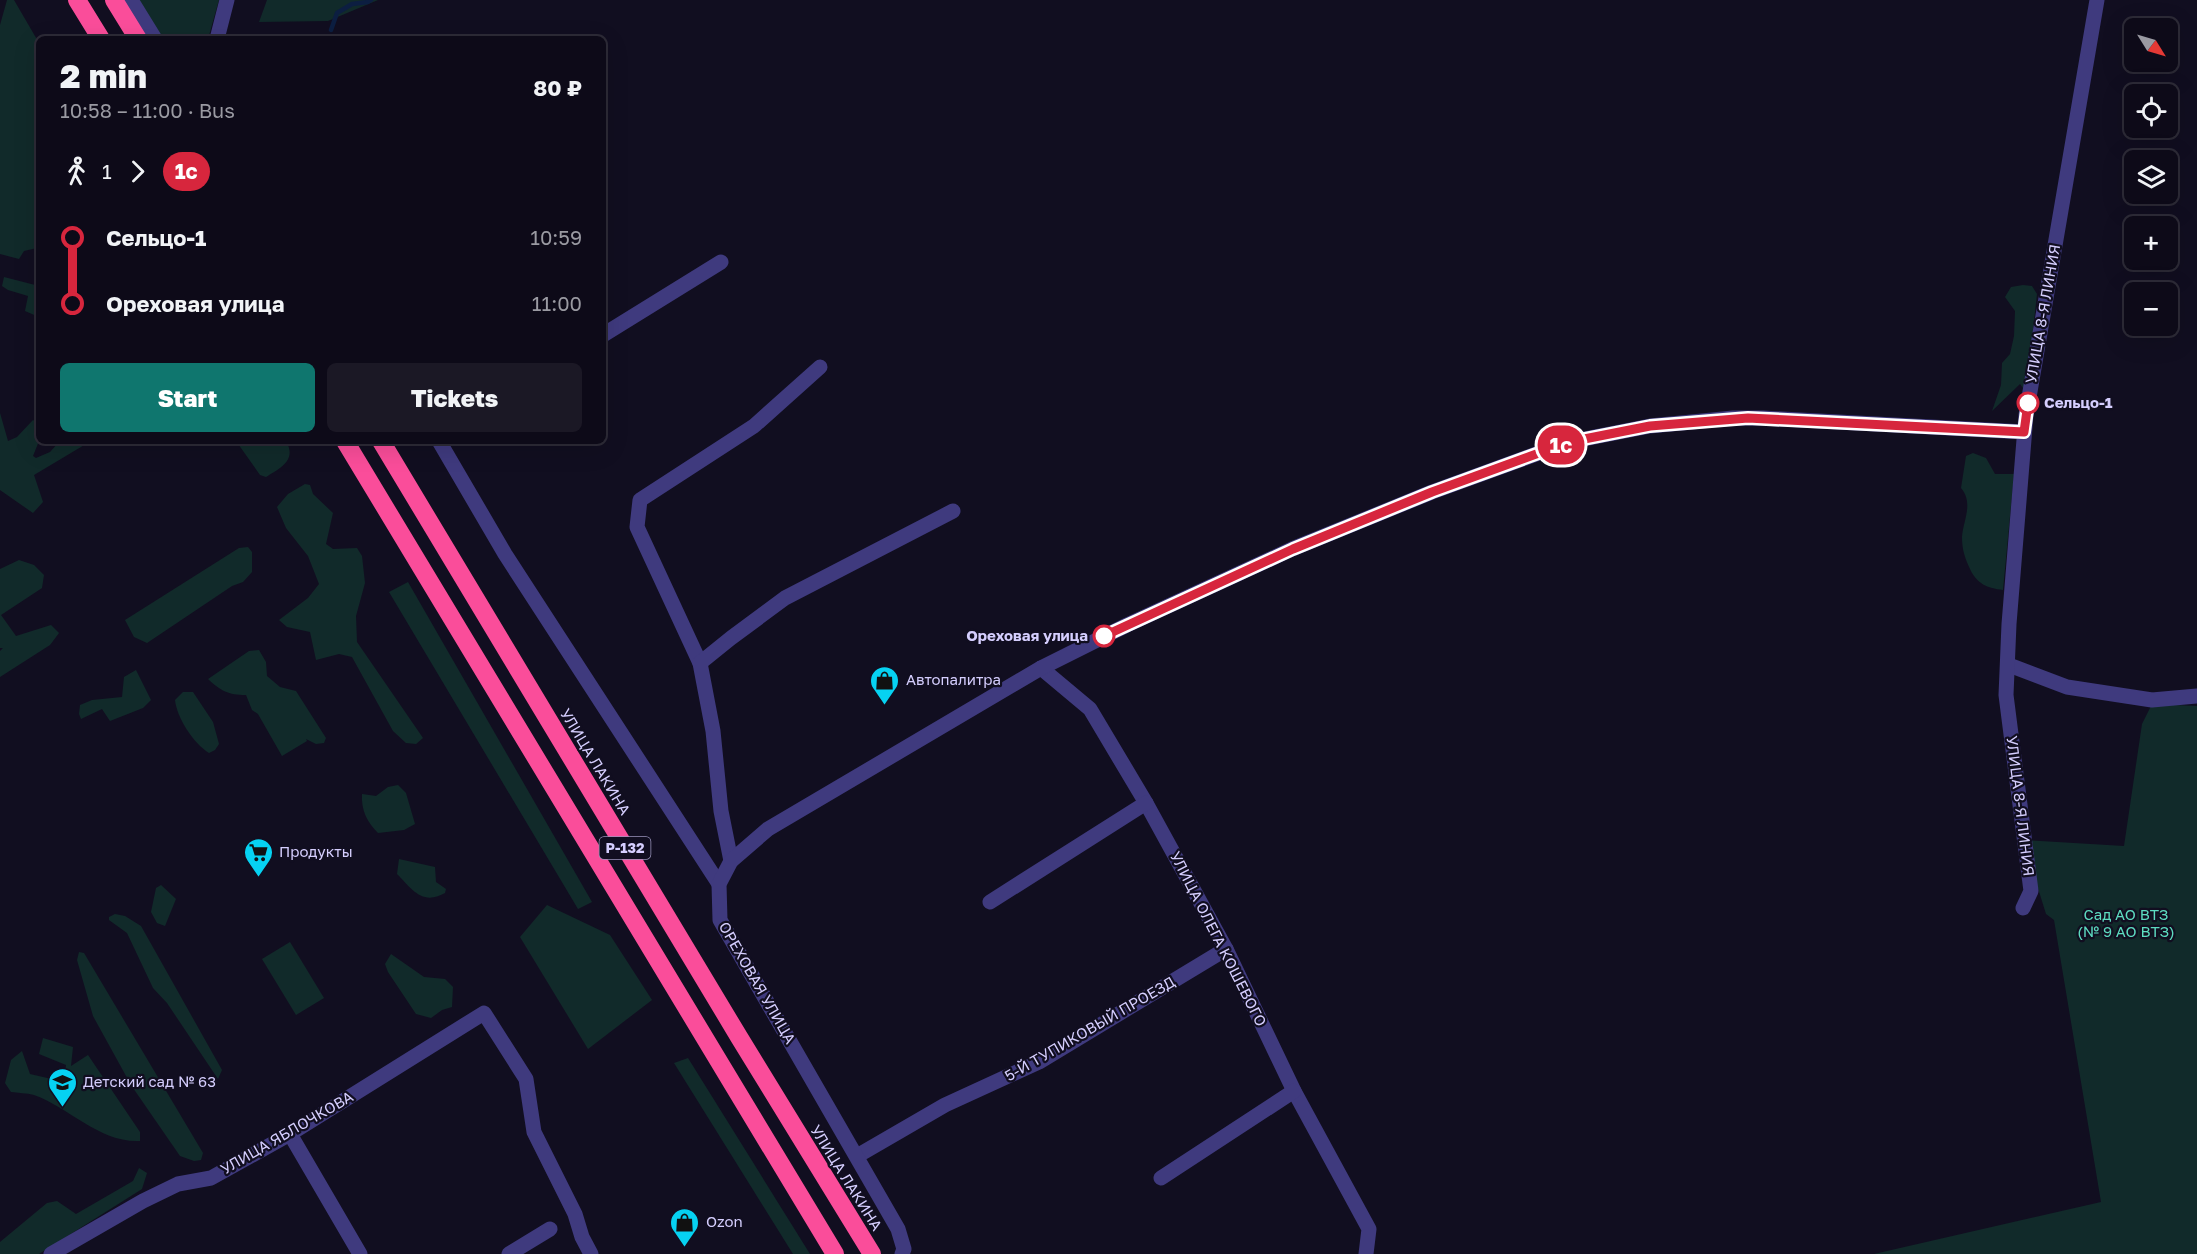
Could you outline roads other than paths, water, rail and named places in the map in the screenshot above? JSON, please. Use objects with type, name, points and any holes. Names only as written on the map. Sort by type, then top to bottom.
[{"type":"highway","points":[[77,0],[99,36]]},
{"type":"highway","points":[[114,0],[136,36]]},
{"type":"highway","name":"Р-132","points":[[347,444],[835,1254]]},
{"type":"highway","name":"УЛИЦА ЛАКИНА","points":[[383,444],[872,1254]]},
{"type":"street","points":[[131,0],[153,36]]},
{"type":"street","points":[[218,36],[226,0]]},
{"type":"street","name":"УЛИЦА 8-Я ЛИНИЯ","points":[[2023,909],[2031,891],[2006,695],[2009,624],[2024,432],[2097,0]]},
{"type":"street","points":[[606,333],[721,262]]},
{"type":"street","points":[[731,861],[721,811],[713,731],[700,663],[637,527],[640,500],[754,426],[820,367]]},
{"type":"street","name":"ОРЕХОВАЯ УЛИЦА","points":[[904,1252],[898,1229],[858,1156],[720,920],[719,884],[731,861],[768,829],[1041,668],[1127,625],[1293,549],[1442,488],[1569,442],[1650,426],[1743,418],[2024,432]]},
{"type":"street","points":[[442,444],[505,554],[719,884]]},
{"type":"street","points":[[700,663],[785,598],[953,511]]},
{"type":"street","points":[[2009,665],[2067,687],[2152,700],[2197,696]]},
{"type":"street","name":"УЛИЦА ОЛЕГА КОШЕВОГО","points":[[1041,668],[1090,709],[1146,803],[1226,949],[1294,1091],[1369,1229],[1366,1254]]},
{"type":"street","points":[[990,902],[1146,803]]},
{"type":"street","name":"5-Й ТУПИКОВЫЙ ПРОЕЗД","points":[[858,1156],[945,1105],[1039,1062],[1226,949]]},
{"type":"street","name":"УЛИЦА ЯБЛОЧКОВА","points":[[51,1254],[143,1201],[178,1184],[211,1178],[290,1134],[484,1013],[526,1079],[534,1132],[575,1214],[582,1237],[591,1254]]},
{"type":"street","points":[[1161,1178],[1294,1091]]},
{"type":"street","points":[[290,1134],[360,1254]]},
{"type":"street","points":[[509,1254],[550,1229]]},
{"type":"waterway","points":[[331,30],[337,13],[352,4],[371,0]]},
{"type":"place","name":"Сельцо-1","points":[[2028,403]]},
{"type":"place","name":"Ореховая улица","points":[[1104,636]]},
{"type":"place","name":"Автопалитра","points":[[885,706]]},
{"type":"place","name":"Продукты","points":[[258,878]]},
{"type":"place","name":"Детский сад № 63","points":[[62,1108]]},
{"type":"place","name":"Ozon","points":[[685,1248]]},
{"type":"park label","name":"Сад АО ВТЗ (№ 9 АО ВТЗ)","points":[[2126,924]]}]
